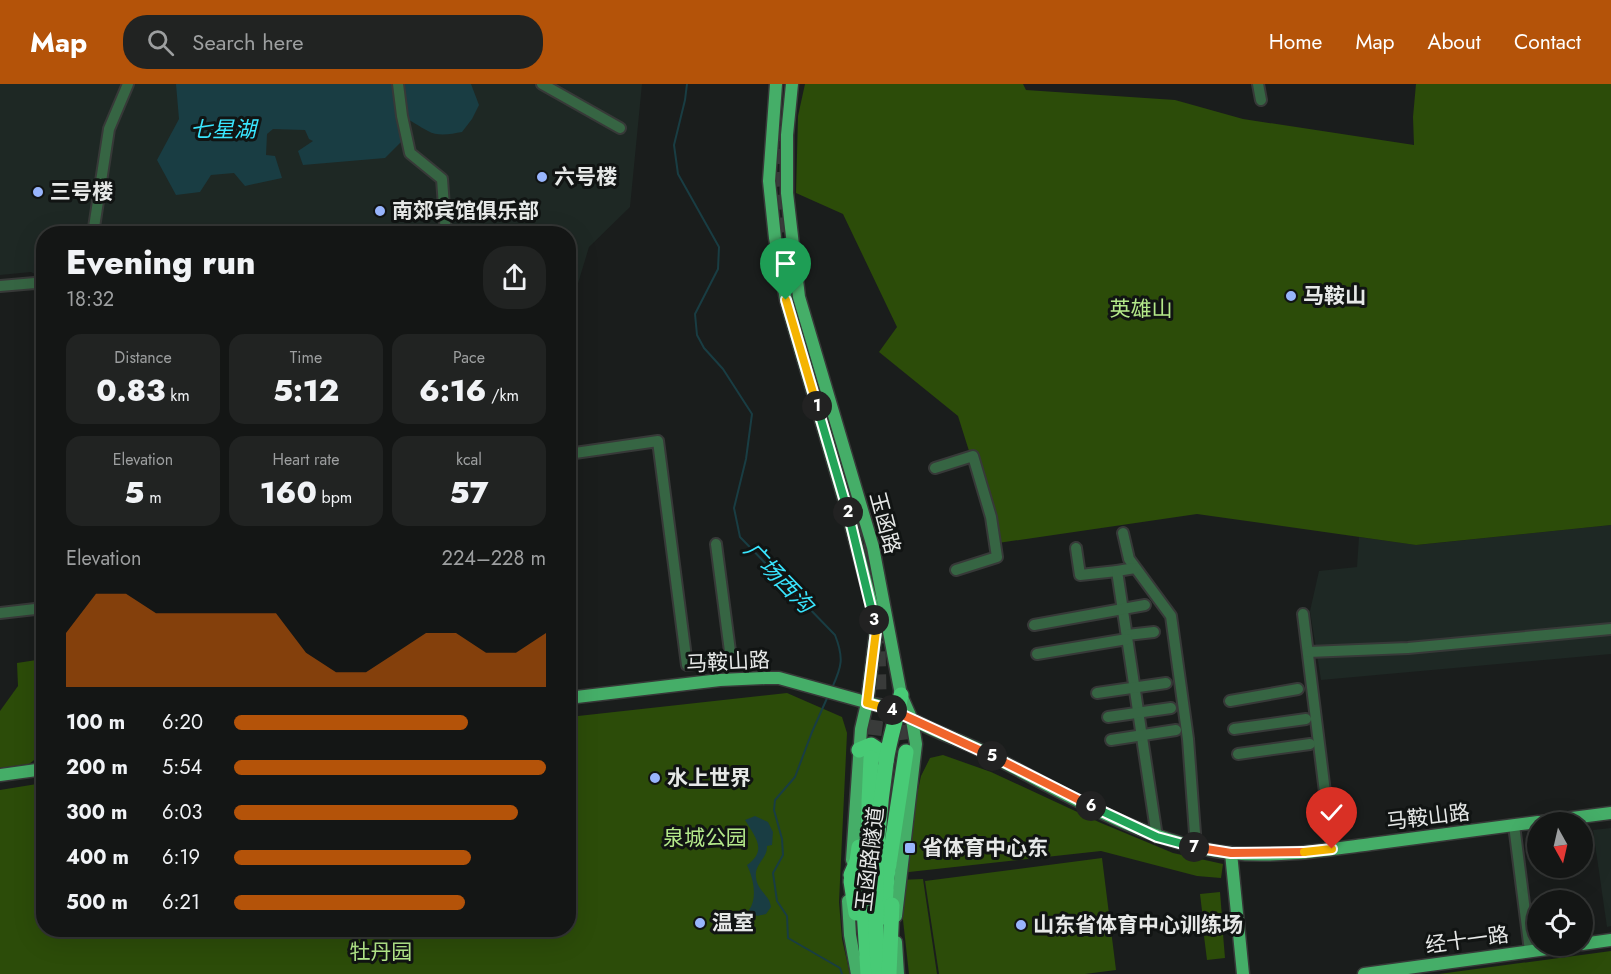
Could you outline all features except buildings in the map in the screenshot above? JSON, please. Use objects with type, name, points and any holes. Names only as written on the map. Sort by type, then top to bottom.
[{"type":"highway","points":[[869,782],[857,861],[851,878],[862,968],[876,973],[872,756],[898,711],[901,695]]},
{"type":"highway","name":"玉函路隧道","points":[[876,973],[887,877],[906,752]]},
{"type":"highway","name":"玉函路隧道","points":[[872,756],[864,909],[876,973]]},
{"type":"main road","name":"玉函路","points":[[776,84],[769,181],[775,238],[786,300],[846,506],[874,613],[876,631],[867,703],[861,729],[872,756],[848,894],[857,974]]},
{"type":"main road","name":"玉函路","points":[[792,84],[787,135],[787,193],[799,297],[873,548],[901,695],[912,720],[916,753],[895,907],[898,974]]},
{"type":"main road","name":"马鞍山路","points":[[576,697],[710,681],[780,678],[811,689],[898,711],[912,720],[964,742],[1110,816],[1157,837],[1196,848],[1231,853],[1287,853],[1332,849],[1527,824]]},
{"type":"main road","points":[[0,775],[36,770]]},
{"type":"main road","name":"马鞍山路","points":[[1593,815],[1611,813]]},
{"type":"main road","points":[[1231,853],[1243,974]]},
{"type":"main road","points":[[1593,942],[1611,940]]},
{"type":"main road","name":"经十一路","points":[[1364,974],[1527,952]]},
{"type":"street","points":[[94,226],[109,129],[128,84]]},
{"type":"street","points":[[398,84],[410,153],[442,179],[445,226]]},
{"type":"street","points":[[542,84],[620,128]]},
{"type":"street","points":[[1258,84],[1261,100]]},
{"type":"street","points":[[0,286],[36,284]]},
{"type":"street","points":[[576,453],[658,441],[687,664],[730,659],[716,544]]},
{"type":"street","points":[[935,468],[973,456],[991,517],[997,556],[956,570]]},
{"type":"street","points":[[1123,533],[1129,560],[1171,616],[1188,739],[1196,848]]},
{"type":"street","points":[[1076,549],[1080,575],[1135,568]]},
{"type":"street","points":[[1117,571],[1157,837]]},
{"type":"street","points":[[1034,625],[1145,605]]},
{"type":"street","points":[[0,613],[36,609]]},
{"type":"street","points":[[1303,614],[1332,849]]},
{"type":"street","points":[[1308,652],[1408,648],[1611,629]]},
{"type":"street","points":[[1037,654],[1154,632]]},
{"type":"street","points":[[1097,693],[1166,683]]},
{"type":"street","points":[[1230,700],[1298,689]]},
{"type":"street","points":[[1108,717],[1171,708]]},
{"type":"street","points":[[1234,729],[1306,719]]},
{"type":"street","points":[[1111,740],[1176,730]]},
{"type":"street","points":[[1238,754],[1310,744]]},
{"type":"street","points":[[1510,826],[1527,952]]},
{"type":"shaded area","points":[[0,84],[642,84],[630,207],[589,247],[576,290],[576,226],[36,226],[36,274],[31,272],[0,275]]},
{"type":"shaded area","points":[[1611,525],[1611,654],[1321,680],[1310,611],[1319,571],[1357,567],[1359,537],[1417,545]]},
{"type":"shaded area","points":[[1611,828],[1611,926],[1607,927],[1593,830]]},
{"type":"green space","name":"英雄山","points":[[805,84],[1023,84],[1026,90],[1175,100],[1243,119],[1414,145],[1413,117],[1416,84],[1611,84],[1611,525],[1416,545],[1197,514],[998,543],[958,416],[879,352],[897,327],[843,214],[796,193],[798,116]]},
{"type":"green space","points":[[36,660],[36,758],[29,764],[0,768],[0,711],[18,686],[17,663]]},
{"type":"green space","name":"泉城公园","points":[[787,693],[842,717],[847,733],[839,902],[842,939],[850,974],[0,974],[0,790],[36,784],[36,937],[576,937],[576,716]]},
{"type":"green space","points":[[943,755],[991,772],[1101,823],[1173,853],[1223,864],[1221,878],[1197,876],[1101,851],[900,873],[921,776],[930,758]]},
{"type":"green space","name":"山东省体育中心训练场","points":[[1102,858],[1116,970],[1085,974],[939,974],[925,881]]},
{"type":"green space","points":[[923,879],[937,974],[909,974],[899,884],[900,880]]},
{"type":"green space","points":[[1220,892],[1222,917],[1203,919],[1200,894]]},
{"type":"green space","points":[[1223,934],[1225,958],[1207,960],[1204,936]]},
{"type":"green space","points":[[1611,951],[1611,974],[1439,974],[1574,956],[1593,956],[1593,953]]},
{"type":"water","name":"七星湖","points":[[176,84],[471,84],[479,105],[462,132],[453,134],[432,133],[402,117],[401,142],[385,158],[303,165],[298,151],[313,141],[309,139],[305,130],[273,129],[267,134],[266,155],[275,156],[282,178],[245,186],[234,173],[211,175],[200,192],[176,195],[157,160],[179,119]]},
{"type":"water","points":[[755,816],[768,822],[773,832],[772,845],[767,846],[756,872],[757,882],[771,907],[766,914],[757,916],[749,910],[754,894],[753,881],[747,865],[757,854],[758,843],[745,820]]},
{"type":"waterway","name":"广场西沟","points":[[687,84],[674,145],[678,174],[719,247],[718,269],[695,314],[697,335],[704,348],[723,369],[752,414],[746,459],[734,508],[740,537],[835,635],[841,662],[832,688]]},
{"type":"waterway","name":"广场西沟","points":[[828,696],[795,777],[775,800],[774,810],[782,839],[783,855],[773,873],[777,901],[787,916],[788,938],[840,968],[842,974]]},
{"type":"tunnel","points":[[779,126],[776,182],[790,293]]},
{"type":"tunnel","points":[[850,500],[864,556]]},
{"type":"tunnel","points":[[871,758],[879,694],[878,641]]},
{"type":"tunnel","points":[[900,702],[906,752]]},
{"type":"place","name":"六号楼","points":[[542,177]]},
{"type":"place","name":"三号楼","points":[[38,192]]},
{"type":"place","name":"南郊宾馆俱乐部","points":[[380,211]]},
{"type":"place","name":"马鞍山","points":[[1291,296]]},
{"type":"place","name":"水上世界","points":[[655,778]]},
{"type":"place","name":"省体育中心东","points":[[910,848]]},
{"type":"place","name":"温室","points":[[700,923]]},
{"type":"place","name":"山东省体育中心训练场","points":[[1021,925]]},
{"type":"route","points":[[786,300],[846,506],[874,613],[876,631],[867,703],[898,711],[912,720],[964,742],[1110,816],[1166,840],[1196,848],[1231,853],[1287,853],[1332,849]]},
{"type":"park label","name":"牡丹园","points":[[381,952]]}]
